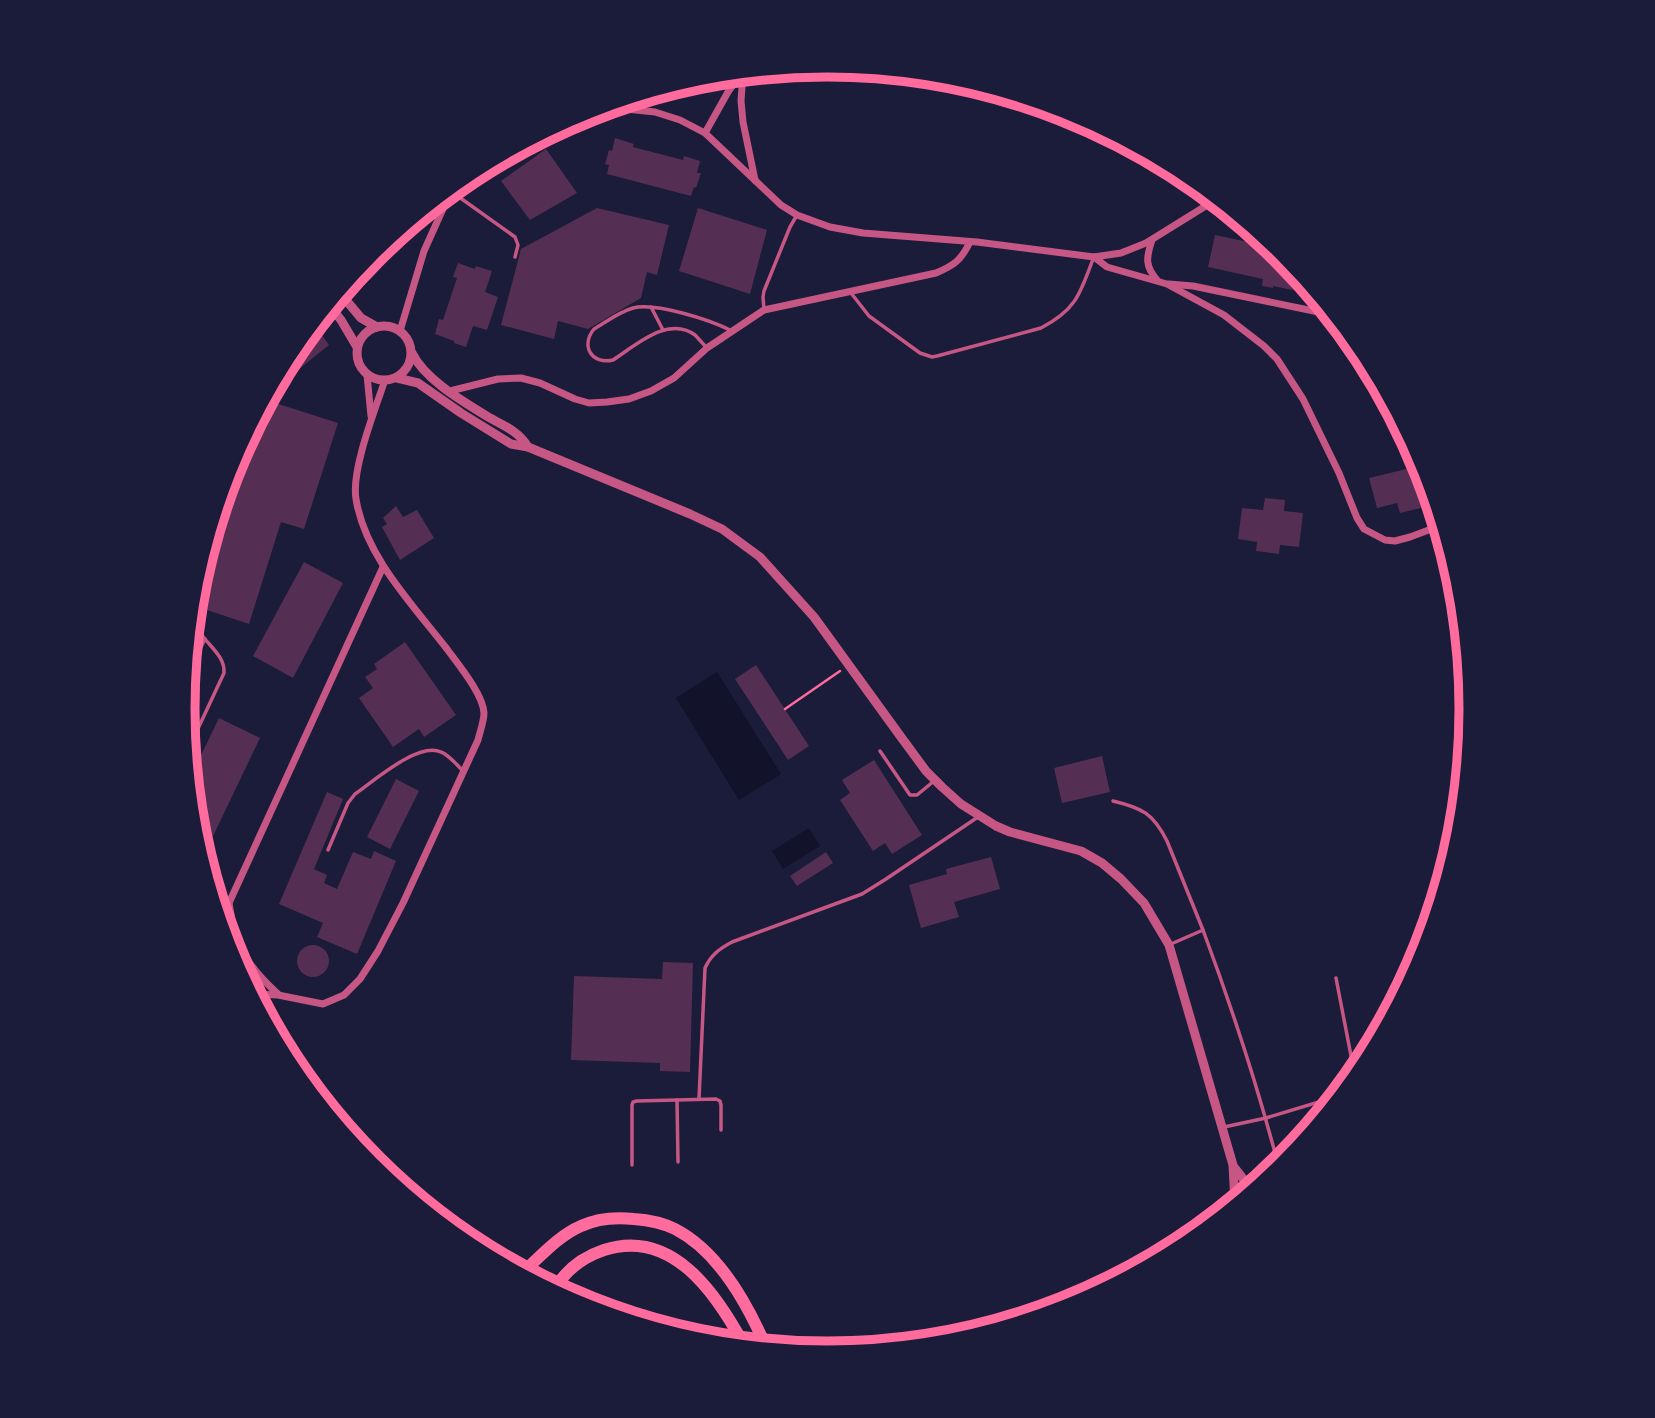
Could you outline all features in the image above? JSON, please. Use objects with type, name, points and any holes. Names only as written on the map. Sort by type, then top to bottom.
[{"type":"highway","points":[[530,1266],[564,1235],[596,1220],[624,1218],[657,1223],[675,1229],[702,1249],[734,1287],[762,1338]]},
{"type":"highway","points":[[561,1282],[572,1267],[589,1255],[608,1248],[631,1246],[667,1253],[678,1259],[698,1278],[738,1335]]},
{"type":"street","points":[[742,83],[743,122],[755,180]]},
{"type":"street","points":[[705,132],[734,84]]},
{"type":"street","points":[[631,109],[655,112],[705,132],[781,205],[797,215],[830,227],[863,233],[970,242],[1094,257],[1121,253],[1153,240],[1208,205]]},
{"type":"street","points":[[400,331],[424,251],[443,208]]},
{"type":"street","points":[[1153,240],[1147,261],[1149,271],[1158,281]]},
{"type":"street","points":[[450,391],[498,379],[520,378],[589,402],[629,399],[674,378],[706,348],[764,310],[936,273],[960,260],[970,242]]},
{"type":"street","points":[[1094,257],[1107,267],[1167,284],[1224,315],[1277,359],[1303,399],[1364,530],[1385,540],[1395,541],[1433,528]]},
{"type":"street","points":[[1167,284],[1193,286],[1319,312]]},
{"type":"street","points":[[346,300],[361,318],[377,327]]},
{"type":"street","points":[[335,313],[357,347],[358,362],[367,375],[372,421]]},
{"type":"street","points":[[357,347],[361,338],[377,327],[385,326],[400,331],[410,344],[411,352],[410,362],[397,378]]},
{"type":"street","points":[[411,352],[417,364],[427,374],[521,436],[528,447]]},
{"type":"street","points":[[367,375],[376,379],[397,378],[418,383],[511,444],[528,447],[722,529],[760,557],[814,617],[901,737],[935,780],[961,804],[1010,832],[1081,851],[1102,863],[1121,879],[1144,903],[1169,944],[1233,1165],[1234,1192]]},
{"type":"street","points":[[264,994],[323,1004],[344,995],[360,979],[403,903],[478,740],[484,712],[476,690],[461,667],[383,567],[365,530],[356,499],[355,477],[385,380]]},
{"type":"street","points":[[230,916],[229,904],[383,567]]},
{"type":"street","points":[[249,963],[278,995]]},
{"type":"street","points":[[1233,1165],[1246,1182]]},
{"type":"lane","points":[[461,195],[515,236],[518,245],[515,257]]},
{"type":"lane","points":[[764,310],[764,291],[797,215]]},
{"type":"lane","points":[[850,292],[869,316],[911,347],[926,356],[937,356],[1041,328],[1055,321],[1075,302],[1094,257]]},
{"type":"lane","points":[[706,348],[687,331],[663,330],[613,360],[600,361],[588,349],[588,338],[594,329],[630,309],[644,306],[718,324],[732,331]]},
{"type":"lane","points":[[651,307],[663,330]]},
{"type":"lane","points":[[196,732],[224,673],[225,665],[200,634]]},
{"type":"lane","points":[[199,652],[205,639]]},
{"type":"lane","points":[[328,850],[348,803],[355,794],[411,755],[431,750],[440,751],[463,772]]},
{"type":"lane","points":[[880,751],[910,795],[917,794],[935,780]]},
{"type":"lane","points":[[1113,801],[1136,807],[1149,815],[1160,827],[1229,999],[1275,1154]]},
{"type":"lane","points":[[699,1099],[705,968],[710,956],[732,942],[862,894],[979,816]]},
{"type":"lane","points":[[1169,944],[1203,930]]},
{"type":"lane","points":[[1336,978],[1352,1061]]},
{"type":"lane","points":[[632,1165],[633,1102],[716,1099],[720,1101],[721,1130]]},
{"type":"lane","points":[[677,1100],[678,1162]]},
{"type":"lane","points":[[1222,1127],[1266,1118],[1324,1101]]},
{"type":"path","points":[[785,709],[849,664]]},
{"type":"shaded area","points":[[717,672],[781,774],[739,800],[676,698]]},
{"type":"shaded area","points":[[809,828],[820,846],[783,869],[772,851]]},
{"type":"building","points":[[615,138],[634,144],[633,147],[683,160],[684,156],[700,161],[697,173],[701,173],[691,196],[607,174],[609,165],[605,164]]},
{"type":"building","points":[[546,149],[577,193],[530,220],[501,181]]},
{"type":"building","points":[[597,208],[669,225],[657,275],[647,272],[641,298],[588,329],[558,321],[554,339],[501,325],[521,249]]},
{"type":"building","points":[[698,208],[767,230],[750,294],[679,271]]},
{"type":"building","points":[[1215,235],[1254,243],[1303,292],[1262,286],[1263,279],[1208,267]]},
{"type":"building","points":[[458,263],[492,271],[485,292],[498,297],[487,330],[473,326],[466,347],[435,334],[439,319],[443,320],[457,278],[453,277]]},
{"type":"building","points":[[320,332],[329,345],[294,373],[302,358]]},
{"type":"building","points":[[275,403],[338,423],[304,529],[281,522],[249,624],[204,609],[217,545],[229,506],[244,467]]},
{"type":"building","points":[[1411,468],[1422,497],[1418,498],[1421,508],[1400,513],[1397,503],[1377,508],[1369,478]]},
{"type":"building","points":[[1265,498],[1285,500],[1284,511],[1303,513],[1299,547],[1280,545],[1279,554],[1256,551],[1257,542],[1238,539],[1242,508],[1263,510]]},
{"type":"building","points":[[396,506],[403,517],[417,510],[434,538],[400,560],[382,527],[387,524],[383,518]]},
{"type":"building","points":[[304,562],[343,583],[293,678],[253,656]]},
{"type":"building","points":[[405,642],[456,715],[424,737],[419,729],[393,747],[359,698],[373,688],[365,677],[377,669],[374,664]]},
{"type":"building","points":[[756,665],[809,746],[788,760],[735,679]]},
{"type":"building","points":[[219,718],[260,738],[210,842],[201,791],[198,761]]},
{"type":"building","points":[[1102,756],[1110,792],[1062,803],[1054,768]]},
{"type":"building","points":[[874,760],[922,835],[892,854],[885,843],[873,851],[840,800],[850,793],[842,780]]},
{"type":"building","points":[[396,779],[419,791],[390,849],[367,837]]},
{"type":"building","points":[[327,792],[343,799],[314,869],[327,875],[324,883],[337,889],[353,852],[371,859],[374,851],[396,861],[357,954],[317,937],[323,923],[279,904]]},
{"type":"building","points":[[826,852],[833,863],[797,886],[790,876]]},
{"type":"building","points":[[991,857],[1000,889],[954,902],[959,917],[921,928],[909,885],[947,874],[946,869]]},
{"type":"building","points":[[313,945],[324,950],[329,961],[324,972],[313,977],[302,972],[297,961],[302,950]]},
{"type":"building","points":[[663,962],[693,963],[690,1072],[660,1071],[660,1063],[571,1060],[574,976],[662,979]]}]
